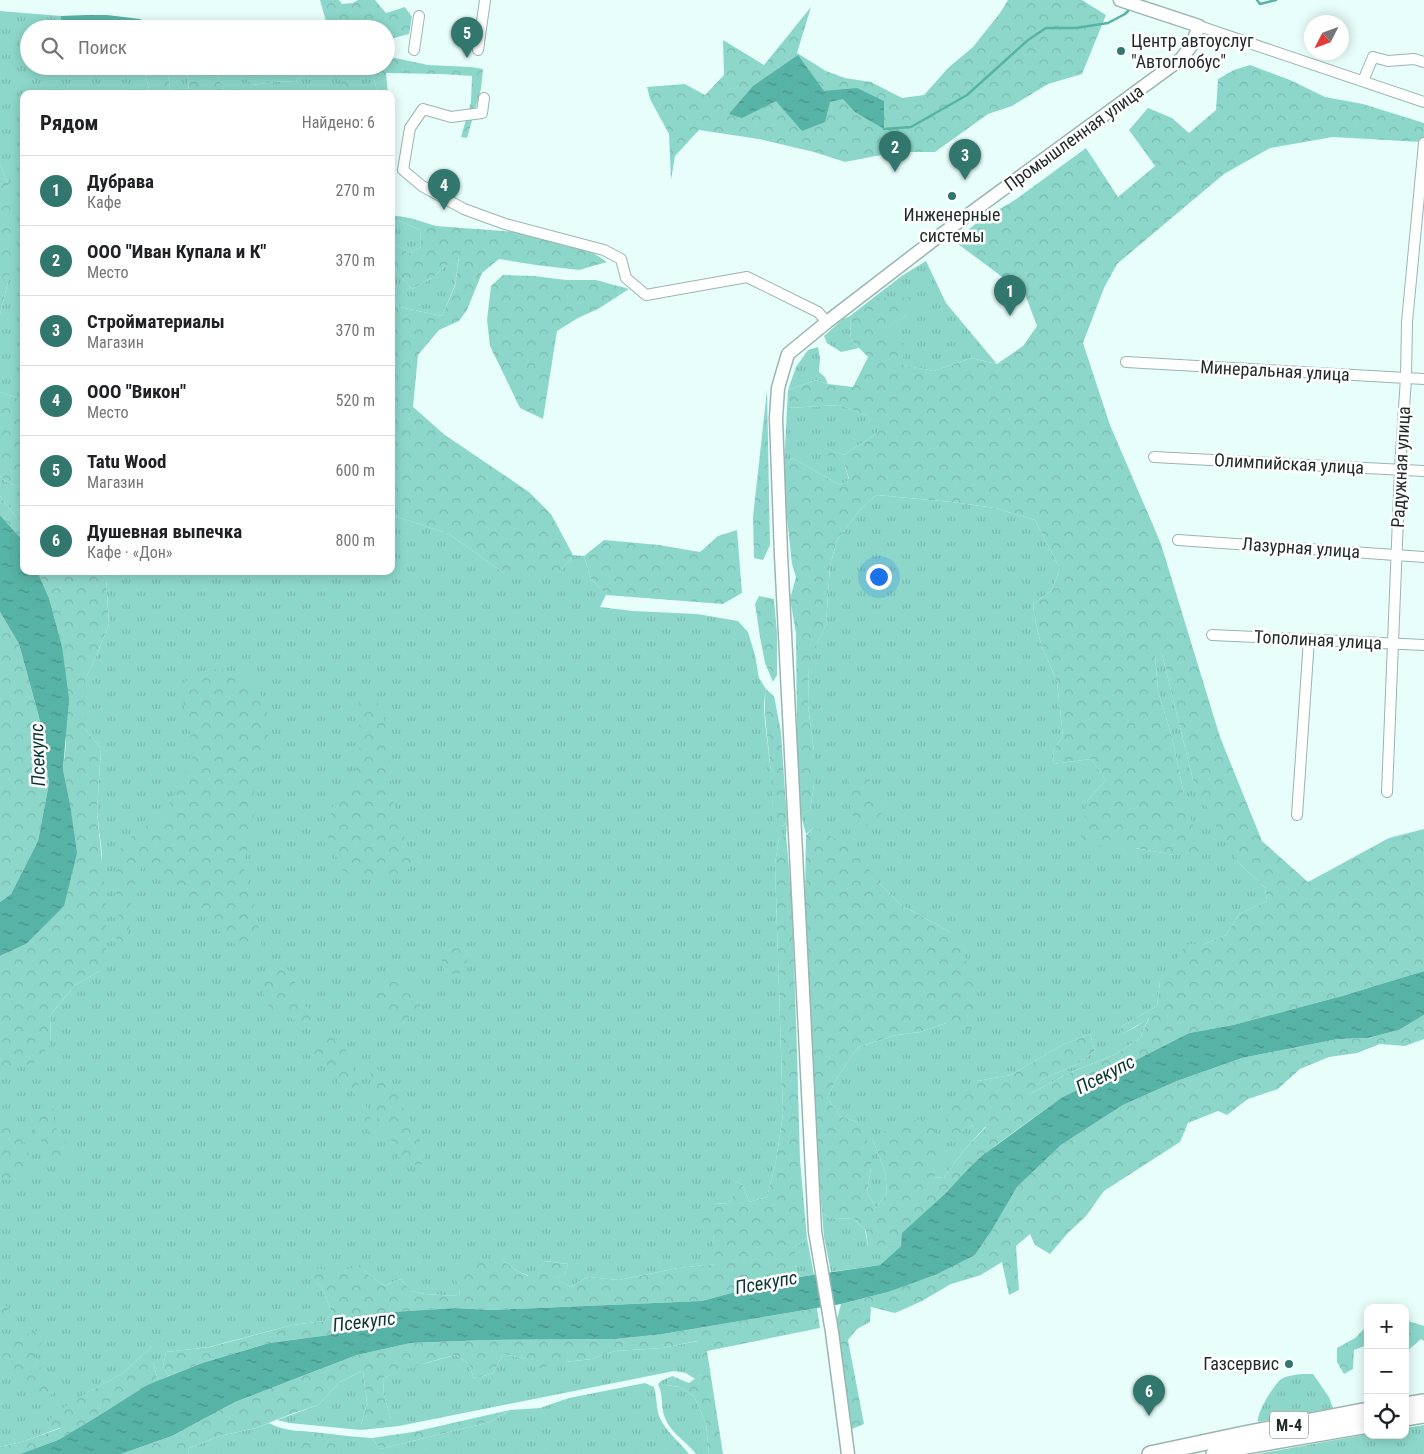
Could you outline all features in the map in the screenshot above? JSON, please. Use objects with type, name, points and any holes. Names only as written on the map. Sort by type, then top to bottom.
[{"type":"highway","points":[[1409,1404],[1424,1402]]},
{"type":"highway","name":"М-4","points":[[1150,1454],[1364,1411]]},
{"type":"highway","points":[[1409,1417],[1424,1415]]},
{"type":"highway","name":"М-4","points":[[1214,1454],[1246,1446],[1364,1426]]},
{"type":"main road","points":[[1120,0],[1199,26]]},
{"type":"main road","name":"Промышленная улица","points":[[848,1454],[832,1332],[815,1231],[780,555],[776,418],[778,388],[788,354],[931,242],[1181,59],[1191,46],[1199,26]]},
{"type":"street","points":[[478,50],[485,0]]},
{"type":"street","points":[[414,50],[419,16]]},
{"type":"street","points":[[1199,26],[1424,102]]},
{"type":"street","points":[[1362,81],[1372,57],[1388,61],[1414,59],[1424,62]]},
{"type":"street","points":[[484,98],[482,113],[451,117],[423,109],[410,128],[403,170],[422,186],[464,208],[505,224],[604,250],[621,259],[626,278],[646,295],[747,277],[818,312],[827,322]]},
{"type":"street","name":"Радужная улица","points":[[1387,792],[1396,555],[1408,322],[1424,143]]},
{"type":"street","name":"Минеральная улица","points":[[1126,362],[1424,379]]},
{"type":"street","name":"Олимпийская улица","points":[[1154,457],[1424,471]]},
{"type":"street","name":"Лазурная улица","points":[[1178,540],[1424,557]]},
{"type":"street","name":"Тополиная улица","points":[[1212,635],[1424,646]]},
{"type":"street","points":[[1297,815],[1309,639]]},
{"type":"green space","points":[[320,0],[339,0],[342,4],[353,3],[358,0],[375,0],[386,13],[405,7],[412,17],[409,34],[395,38],[395,20],[326,20]]},
{"type":"green space","points":[[1008,0],[1082,0],[1106,15],[1082,74],[1048,84],[1012,106],[988,114],[935,152],[896,152],[845,162],[814,152],[759,139],[699,130],[675,156],[671,180],[669,134],[650,99],[647,87],[685,84],[705,95],[724,75],[723,40],[764,65],[811,7],[797,53],[826,71],[845,78],[871,82],[902,98],[924,95],[948,68],[973,47]]},
{"type":"green space","points":[[0,11],[61,16],[61,20],[20,20],[20,75],[145,75],[149,90],[20,90],[20,399],[0,392],[0,314],[8,282],[8,183],[0,164]]},
{"type":"green space","points":[[395,58],[428,65],[483,69],[481,89],[467,138],[461,137],[471,102],[472,76],[395,73]]},
{"type":"green space","points":[[1250,65],[1290,80],[1325,97],[1363,104],[1424,123],[1424,137],[1421,142],[1333,137],[1270,148],[1224,174],[1117,264],[1104,288],[1083,343],[1110,425],[1161,544],[1220,737],[1262,841],[1308,882],[1389,838],[1424,829],[1424,971],[1342,996],[1233,1025],[1189,1033],[1061,1098],[996,1145],[971,1166],[901,1246],[868,1246],[866,1231],[853,1218],[831,1219],[822,1213],[810,1057],[805,899],[806,835],[813,828],[855,850],[880,884],[901,905],[950,932],[974,974],[978,1012],[972,1030],[946,1023],[920,1032],[897,1035],[858,1047],[837,1078],[827,1098],[840,1116],[857,1122],[871,1149],[871,1168],[867,1192],[876,1208],[887,1193],[885,1172],[872,1138],[897,1124],[913,1120],[932,1119],[943,1156],[934,1178],[944,1177],[965,1149],[986,1127],[976,1125],[967,1127],[954,1141],[946,1120],[956,1094],[977,1081],[1011,1075],[1062,1045],[1090,1034],[1095,1051],[1074,1066],[1042,1079],[1030,1094],[1069,1073],[1116,1054],[1140,1038],[1149,1018],[1118,1037],[1122,1026],[1157,1006],[1160,981],[1187,944],[1204,944],[1226,935],[1239,914],[1267,901],[1265,888],[1240,864],[1220,834],[1193,780],[1162,654],[1155,655],[1158,691],[1172,737],[1184,794],[1201,854],[1174,855],[1135,848],[1080,844],[1087,801],[1106,780],[1091,759],[1053,764],[1054,748],[1063,737],[1057,682],[1041,644],[1033,604],[1051,591],[1060,569],[1035,520],[995,508],[876,495],[860,510],[837,540],[830,566],[826,624],[809,664],[808,706],[814,751],[814,784],[810,810],[801,816],[797,733],[796,633],[790,599],[796,577],[792,564],[785,499],[784,469],[792,458],[840,485],[849,479],[844,463],[832,462],[824,447],[844,455],[877,433],[880,421],[840,405],[787,408],[788,390],[816,380],[828,384],[853,387],[868,357],[851,340],[850,316],[873,298],[919,297],[905,316],[880,331],[904,343],[903,365],[934,371],[971,358],[997,364],[1023,346],[1037,326],[1025,294],[954,241],[978,222],[1015,200],[1086,148],[1118,197],[1155,166],[1129,130],[1148,108],[1172,118],[1189,133],[1216,110],[1218,79],[1234,70]]},
{"type":"green space","points":[[145,75],[168,75],[170,90],[149,90]]},
{"type":"green space","points":[[168,75],[188,75],[189,90],[170,90]]},
{"type":"green space","points":[[188,75],[217,75],[224,90],[189,90]]},
{"type":"green space","points":[[217,75],[245,75],[253,85],[296,81],[303,75],[373,75],[377,90],[224,90]]},
{"type":"green space","points":[[241,75],[303,75],[296,81],[253,85]]},
{"type":"green space","points":[[373,75],[386,75],[388,90],[377,90]]},
{"type":"green space","points":[[341,81],[361,85],[363,90],[340,90]]},
{"type":"green space","points":[[0,164],[8,183],[14,246],[0,314]]},
{"type":"green space","points":[[395,216],[436,226],[518,232],[592,252],[607,262],[579,270],[499,259],[482,273],[467,310],[459,321],[439,330],[418,355],[413,407],[445,435],[529,492],[551,514],[573,555],[560,572],[548,577],[504,573],[449,534],[395,516],[395,303],[400,307],[442,316],[455,286],[459,256],[434,277],[412,289],[395,270],[395,244],[409,253],[421,247],[420,230],[395,219]]},
{"type":"green space","points":[[395,219],[420,230],[421,247],[409,253],[395,244]]},
{"type":"green space","points":[[459,255],[455,285],[442,316],[400,307],[395,303],[395,270],[412,289],[434,277]]},
{"type":"green space","points":[[926,261],[946,303],[997,364],[971,358],[934,371],[902,365],[879,331],[905,316],[889,299],[873,298],[903,275]]},
{"type":"green space","points":[[503,275],[566,280],[596,280],[629,289],[598,309],[578,318],[557,331],[543,419],[520,408],[490,346],[487,320],[491,286]]},
{"type":"green space","points":[[850,316],[851,340],[859,348],[841,352],[827,343],[824,336],[843,319]]},
{"type":"green space","points":[[818,347],[820,358],[819,372],[825,377],[828,384],[816,380],[788,390],[796,367],[808,350]]},
{"type":"green space","points":[[767,390],[770,545],[763,560],[754,558],[753,517]]},
{"type":"green space","points":[[0,392],[20,399],[20,487],[5,481],[0,476]]},
{"type":"green space","points":[[840,405],[881,421],[877,433],[844,455],[824,448],[844,463],[849,480],[840,485],[792,458],[784,469],[787,408]]},
{"type":"green space","points":[[0,476],[5,481],[20,487],[20,522],[0,496]]},
{"type":"green space","points":[[876,495],[995,508],[1035,520],[1060,569],[1051,591],[1033,604],[1041,644],[1057,682],[1063,737],[1054,748],[1053,764],[1091,759],[1106,780],[1087,801],[1135,848],[1174,855],[1184,794],[1172,737],[1158,691],[1155,654],[1162,654],[1193,780],[1240,864],[1265,888],[1267,901],[1239,914],[1226,935],[1204,944],[1160,981],[1157,1006],[1122,1026],[1119,1036],[1149,1017],[1140,1038],[1116,1054],[1069,1073],[1028,1095],[1042,1079],[1074,1066],[1095,1051],[1090,1034],[1062,1045],[1011,1075],[977,1081],[954,1140],[968,1127],[976,1125],[986,1126],[965,1149],[944,1177],[933,1178],[872,1138],[885,1172],[887,1193],[876,1208],[867,1192],[871,1168],[857,1122],[840,1116],[827,1098],[837,1078],[858,1047],[897,1035],[920,1032],[946,1023],[950,932],[901,905],[880,884],[813,828],[806,834],[801,816],[810,810],[814,784],[814,751],[808,706],[809,663],[826,624],[830,566],[837,540],[860,510]]},
{"type":"green space","points":[[0,496],[20,522],[20,538],[0,515]]},
{"type":"green space","points":[[395,516],[449,534],[504,573],[560,572],[573,555],[584,556],[591,579],[606,595],[600,607],[633,611],[697,614],[738,621],[748,632],[759,678],[766,689],[764,704],[765,722],[772,781],[773,811],[782,827],[787,822],[786,835],[779,838],[775,864],[783,1114],[776,1161],[767,1197],[749,1202],[743,1185],[733,1180],[733,1195],[729,1203],[713,1204],[716,1264],[678,1268],[619,1280],[587,1277],[571,1287],[554,1278],[565,1274],[568,1264],[545,1261],[529,1276],[519,1272],[502,1260],[460,1289],[459,1296],[425,1294],[412,1291],[400,1279],[385,1286],[360,1266],[343,1271],[330,1271],[313,1279],[322,1288],[332,1313],[325,1321],[292,1325],[209,1347],[166,1352],[163,1367],[169,1376],[158,1381],[153,1362],[152,1346],[122,1374],[88,1392],[62,1427],[25,1441],[0,1447],[0,1071],[8,1071],[50,1044],[51,1014],[75,985],[100,971],[102,854],[97,812],[101,748],[85,729],[85,680],[109,624],[106,578],[101,575],[395,575]]},
{"type":"green space","points":[[737,530],[742,593],[723,604],[606,595],[591,579],[584,556],[604,540],[659,545],[700,552],[718,536]]},
{"type":"green space","points":[[39,575],[101,575],[106,578],[109,624],[85,680],[85,729],[101,748],[97,812],[106,901],[106,955],[100,971],[75,985],[51,1014],[50,1044],[37,1062],[8,1071],[0,1071],[0,956],[26,944],[70,804],[63,769],[66,744],[62,646],[49,598]]},
{"type":"green space","points":[[759,596],[774,599],[777,634],[777,675],[773,682],[765,663],[760,637],[755,604]]},
{"type":"green space","points":[[0,612],[19,644],[39,717],[49,783],[38,841],[11,894],[0,902]]},
{"type":"green space","points":[[209,669],[244,672],[264,700],[271,730],[256,767],[253,827],[243,867],[256,910],[262,949],[232,943],[206,918],[183,891],[165,887],[146,857],[131,892],[130,926],[120,957],[115,949],[119,919],[116,889],[116,854],[133,835],[162,816],[174,795],[194,754],[180,684]]},
{"type":"green space","points":[[766,689],[774,696],[781,732],[787,822],[782,827],[774,824],[765,713]]},
{"type":"green space","points":[[375,694],[388,732],[392,798],[413,864],[405,873],[368,880],[343,871],[328,840],[332,808],[347,791],[358,765],[361,733],[355,704]]},
{"type":"green space","points":[[868,776],[883,812],[867,826],[853,817],[849,796],[849,777]]},
{"type":"green space","points":[[786,835],[792,902],[800,1160],[807,1238],[795,1247],[795,1265],[798,1277],[779,1280],[702,1301],[490,1310],[455,1308],[392,1312],[329,1335],[269,1343],[202,1363],[169,1376],[163,1367],[166,1352],[210,1347],[292,1325],[325,1321],[332,1313],[322,1288],[312,1279],[312,1268],[343,1271],[360,1265],[369,1275],[385,1286],[400,1279],[412,1291],[425,1294],[459,1296],[460,1288],[453,1276],[474,1261],[502,1260],[528,1276],[545,1261],[568,1264],[565,1274],[555,1278],[571,1287],[587,1277],[619,1280],[678,1268],[715,1264],[713,1234],[693,1214],[713,1204],[729,1203],[733,1195],[733,1180],[743,1185],[749,1202],[767,1197],[776,1161],[783,1114],[775,864],[779,838]]},
{"type":"green space","points":[[451,940],[458,940],[469,957],[461,973],[445,975],[440,953]]},
{"type":"green space","points":[[285,967],[294,976],[298,1002],[313,1011],[317,1024],[302,1025],[288,1016],[273,1014],[260,987],[265,971]]},
{"type":"green space","points":[[392,971],[414,984],[421,1009],[404,1022],[387,1014],[370,994],[379,977]]},
{"type":"green space","points":[[1424,1015],[1424,1039],[1405,1046],[1380,1044],[1357,1053],[1329,1057],[1300,1069],[1278,1089],[1248,1099],[1227,1115],[1218,1111],[1188,1123],[1180,1142],[1104,1191],[1086,1216],[1050,1254],[1035,1245],[1030,1234],[1016,1246],[1019,1290],[1009,1295],[1002,1262],[981,1275],[951,1284],[922,1301],[895,1313],[871,1307],[870,1322],[857,1329],[848,1340],[864,1424],[852,1429],[840,1354],[837,1319],[841,1304],[888,1292],[975,1255],[1017,1187],[1061,1145],[1123,1105],[1177,1081],[1242,1058],[1338,1039],[1368,1038],[1399,1030]]},
{"type":"green space","points":[[341,1037],[379,1141],[374,1147],[354,1092],[343,1088],[334,1074],[303,1046],[319,1038]]},
{"type":"green space","points":[[369,1059],[394,1090],[426,1152],[421,1165],[408,1165],[400,1159],[392,1141],[376,1115]]},
{"type":"green space","points":[[54,1108],[54,1125],[72,1155],[68,1162],[53,1167],[43,1144],[30,1124]]},
{"type":"green space","points":[[12,1117],[34,1166],[14,1180],[0,1179],[0,1121]]},
{"type":"green space","points":[[822,1213],[831,1219],[853,1218],[865,1230],[868,1246],[901,1246],[880,1265],[831,1272],[824,1237]]},
{"type":"green space","points":[[807,1238],[814,1275],[798,1277],[795,1265],[795,1247]]},
{"type":"green space","points":[[0,1296],[11,1314],[0,1331]]},
{"type":"green space","points":[[817,1308],[820,1328],[707,1351],[723,1454],[709,1454],[706,1424],[694,1396],[679,1387],[666,1385],[672,1376],[689,1383],[700,1375],[700,1349],[697,1341],[662,1348],[615,1351],[591,1359],[565,1362],[537,1369],[526,1359],[503,1354],[493,1373],[474,1379],[469,1364],[456,1355],[437,1360],[383,1378],[384,1395],[391,1419],[381,1425],[361,1425],[367,1403],[363,1371],[341,1381],[318,1405],[256,1428],[220,1436],[189,1448],[188,1454],[121,1454],[172,1436],[235,1402],[357,1355],[411,1343],[487,1340],[616,1339],[663,1334]]},
{"type":"green space","points":[[1409,1321],[1424,1326],[1424,1341],[1421,1339],[1409,1350]]},
{"type":"green space","points":[[53,1328],[34,1353],[41,1369],[57,1386],[46,1403],[35,1399],[0,1365],[0,1333],[9,1341],[32,1332]]},
{"type":"green space","points":[[1364,1329],[1364,1346],[1354,1350],[1353,1369],[1344,1374],[1337,1362],[1337,1348],[1355,1338]]},
{"type":"green space","points":[[698,1341],[700,1349],[700,1375],[695,1379],[686,1373],[674,1371],[399,1426],[361,1430],[289,1423],[277,1420],[318,1405],[341,1381],[363,1371],[367,1403],[361,1425],[391,1419],[384,1395],[383,1378],[407,1368],[456,1355],[469,1364],[474,1379],[493,1373],[503,1354],[526,1359],[565,1362],[591,1359],[615,1351],[662,1348]]},
{"type":"green space","points":[[153,1345],[153,1362],[158,1381],[147,1385],[58,1440],[20,1454],[0,1454],[0,1447],[25,1441],[61,1428],[47,1426],[53,1414],[122,1374]]},
{"type":"green space","points":[[1313,1374],[1329,1397],[1333,1408],[1258,1422],[1263,1406],[1278,1382],[1285,1377]]},
{"type":"green space","points":[[672,1376],[666,1385],[679,1387],[694,1396],[706,1424],[709,1454],[696,1454],[668,1425],[663,1411],[658,1384]]},
{"type":"green space","points":[[645,1383],[654,1387],[658,1413],[668,1431],[689,1454],[188,1454],[189,1448],[220,1436],[269,1423],[295,1431],[372,1438],[380,1449],[490,1422],[510,1410],[540,1408],[569,1398]]},
{"type":"green space","points":[[510,1410],[490,1422],[380,1449],[372,1438],[413,1432]]},
{"type":"green space","points":[[1424,1425],[1424,1454],[1257,1454],[1364,1435],[1364,1439],[1409,1439],[1409,1427]]},
{"type":"green space","points":[[299,1431],[336,1435],[337,1444],[332,1454],[296,1454],[296,1442]]},
{"type":"water","points":[[107,15],[142,20],[61,20],[61,16]]},
{"type":"water","points":[[798,55],[824,91],[857,88],[884,101],[884,129],[855,112],[843,99],[830,102],[825,122],[802,131],[776,101],[742,118],[729,114],[753,86]]},
{"type":"water","points":[[0,515],[20,538],[20,575],[39,575],[49,598],[62,646],[69,699],[63,769],[77,853],[64,906],[26,944],[0,956],[0,902],[11,894],[38,841],[49,783],[39,717],[19,644],[0,612]]},
{"type":"water","points":[[1424,971],[1424,1015],[1399,1030],[1368,1038],[1338,1039],[1242,1058],[1177,1081],[1123,1105],[1061,1145],[1017,1187],[975,1255],[937,1274],[888,1292],[841,1304],[663,1334],[616,1339],[487,1340],[411,1343],[357,1355],[235,1402],[172,1436],[121,1454],[20,1454],[58,1440],[147,1385],[202,1363],[269,1343],[329,1335],[392,1312],[455,1308],[490,1310],[702,1301],[779,1280],[880,1265],[901,1246],[902,1233],[945,1194],[971,1166],[983,1155],[1061,1098],[1189,1033],[1233,1025],[1342,996]]},
{"type":"waterway","points":[[1257,0],[1260,4],[1276,0]]},
{"type":"waterway","points":[[884,129],[911,127],[967,95],[1028,40],[1046,28],[1076,28],[1108,23],[1125,14],[1131,8]]},
{"type":"place","name":"Центр автоуслуг \"Автоглобус\"","points":[[1121,51]]},
{"type":"place","name":"Tatu Wood","points":[[467,58]]},
{"type":"place","name":"ООО \"Иван Купала и К\"","points":[[895,172]]},
{"type":"place","name":"Стройматериалы","points":[[965,180]]},
{"type":"place","name":"Инженерные системы","points":[[952,196]]},
{"type":"place","name":"ООО \"Викон\"","points":[[444,210]]},
{"type":"place","name":"Дубрава","points":[[1010,316]]},
{"type":"place","name":"Газсервис","points":[[1289,1364]]},
{"type":"place","name":"Душевная выпечка","points":[[1149,1416]]},
{"type":"water label","name":"Псекупс","points":[[37,755]]},
{"type":"water label","name":"Псекупс","points":[[1105,1074]]},
{"type":"water label","name":"Псекупс","points":[[766,1282]]},
{"type":"water label","name":"Псекупс","points":[[364,1321]]}]
